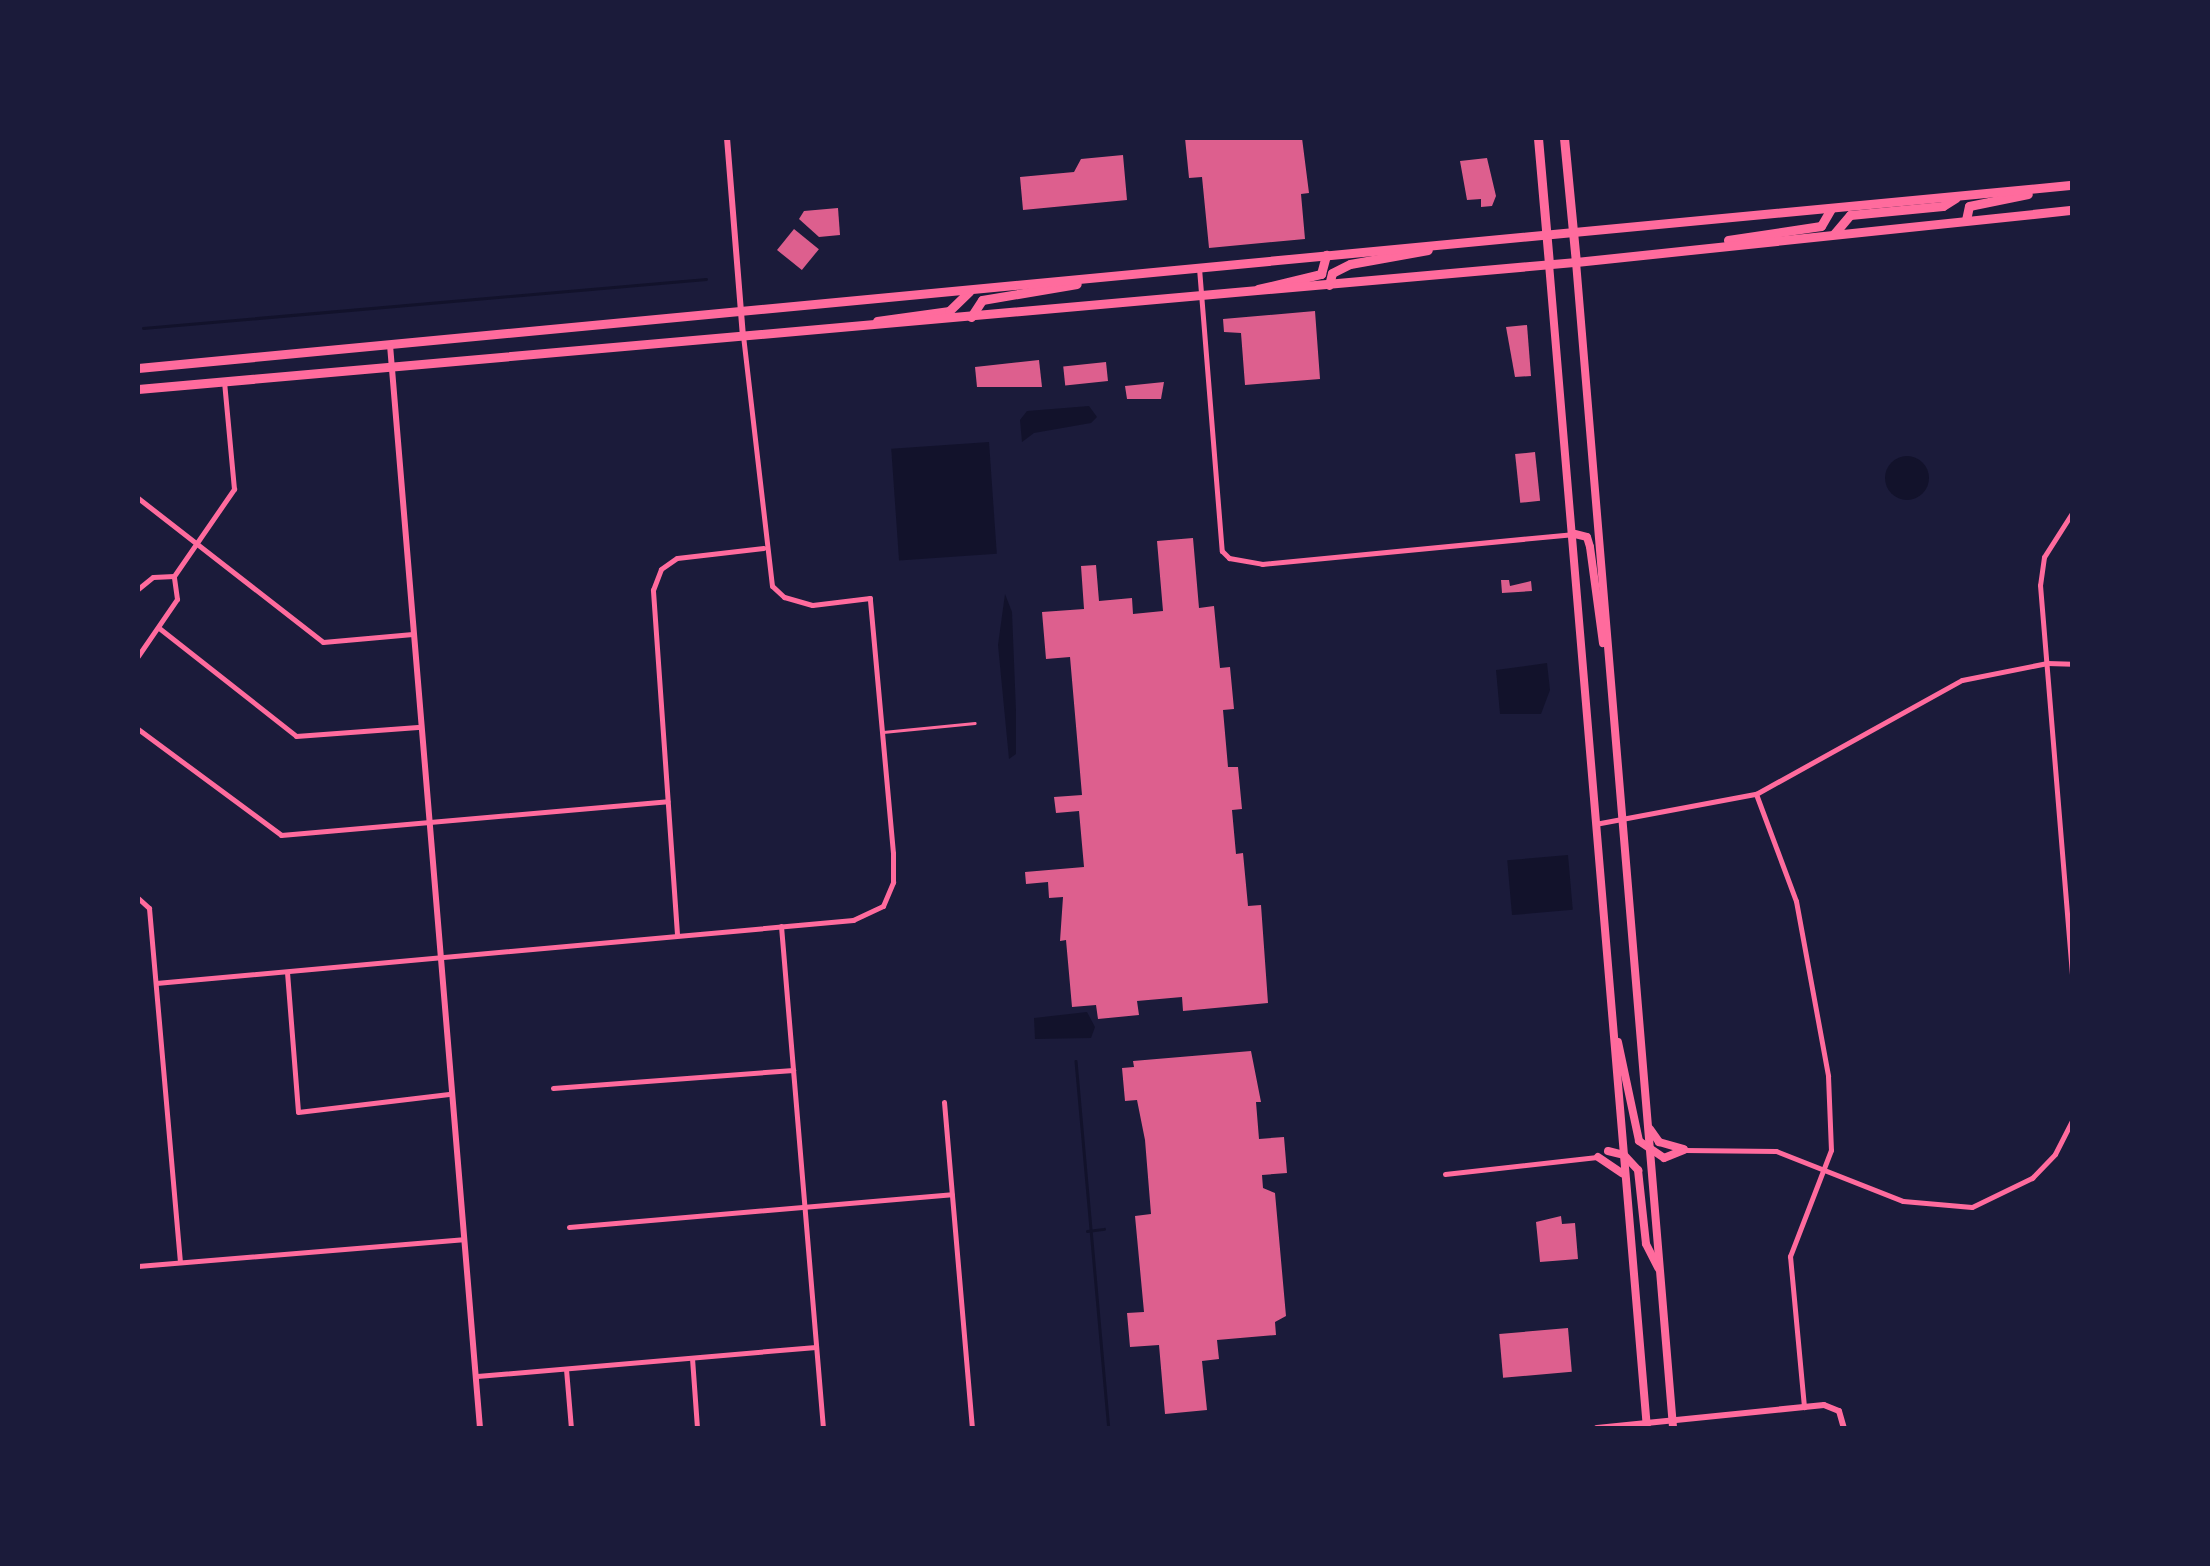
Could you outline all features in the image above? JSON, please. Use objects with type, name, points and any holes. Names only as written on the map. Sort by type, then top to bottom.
[{"type":"main road","points":[[1538,138],[1575,534],[1595,824],[1647,1426]]},
{"type":"main road","points":[[1564,138],[1673,1425]]},
{"type":"main road","points":[[138,368],[2072,186]]},
{"type":"main road","points":[[1966,220],[1969,206],[2035,190]]},
{"type":"main road","points":[[1834,234],[1850,216],[1943,206],[1958,197]]},
{"type":"main road","points":[[1696,249],[1820,226],[1831,209]]},
{"type":"main road","points":[[138,389],[1254,292],[2072,210]]},
{"type":"main road","points":[[1329,285],[1332,273],[1350,264],[1450,244]]},
{"type":"main road","points":[[1254,292],[1320,274],[1326,255]]},
{"type":"main road","points":[[971,316],[982,300],[1065,289],[1090,279]]},
{"type":"main road","points":[[850,327],[949,312],[969,292]]},
{"type":"main road","points":[[1575,534],[1587,537],[1608,654]]},
{"type":"main road","points":[[1613,1028],[1630,1074],[1635,1133],[1652,1154],[1664,1158],[1684,1150]]},
{"type":"main road","points":[[1598,1157],[1608,1152],[1622,1124]]},
{"type":"main road","points":[[1649,1124],[1659,1142],[1684,1150]]},
{"type":"main road","points":[[1608,1152],[1624,1155],[1638,1170],[1646,1244],[1662,1277]]},
{"type":"main road","points":[[1598,1157],[1620,1168],[1626,1185]]},
{"type":"main road","points":[[1655,1201],[1664,1158]]},
{"type":"street","points":[[156,983],[438,954],[854,920],[883,906],[893,868],[870,598],[796,603],[772,586],[763,548],[727,138]]},
{"type":"street","points":[[1199,268],[1222,550],[1239,564],[1575,534]]},
{"type":"street","points":[[390,343],[418,728],[480,1428]]},
{"type":"street","points":[[138,656],[177,599],[174,576],[234,489],[224,380]]},
{"type":"street","points":[[138,498],[323,642],[413,634]]},
{"type":"street","points":[[2072,513],[2051,542],[2041,570],[2072,977]]},
{"type":"street","points":[[678,934],[656,579],[678,558],[763,548]]},
{"type":"street","points":[[138,588],[153,577],[174,576]]},
{"type":"street","points":[[159,628],[296,736],[418,728]]},
{"type":"street","points":[[1595,824],[1756,794],[1932,694],[1984,674],[2046,663],[2072,664]]},
{"type":"street","points":[[138,729],[266,830],[281,835],[668,801]]},
{"type":"street","points":[[1756,794],[1796,901],[1819,1003],[1831,1108],[1825,1166],[1790,1256],[1804,1407]]},
{"type":"street","points":[[138,898],[150,908],[180,1262]]},
{"type":"street","points":[[781,926],[823,1428]]},
{"type":"street","points":[[287,971],[298,1112],[449,1094]]},
{"type":"street","points":[[553,1088],[793,1070]]},
{"type":"street","points":[[944,1102],[972,1428]]},
{"type":"street","points":[[1684,1150],[1776,1151],[1825,1166],[1903,1202],[1948,1208],[1996,1201],[2055,1154],[2072,1120]]},
{"type":"street","points":[[1446,1174],[1598,1157]]},
{"type":"street","points":[[569,1227],[952,1194]]},
{"type":"street","points":[[138,1266],[463,1239]]},
{"type":"street","points":[[477,1376],[816,1347]]},
{"type":"street","points":[[692,1358],[697,1428]]},
{"type":"street","points":[[566,1369],[570,1428]]},
{"type":"street","points":[[1597,1428],[1673,1425],[1804,1407],[1834,1408],[1844,1428]]},
{"type":"lane","points":[[882,732],[975,723]]},
{"type":"shaded area","points":[[1089,406],[1097,417],[1091,423],[1034,433],[1022,442],[1020,420],[1027,411]]},
{"type":"shaded area","points":[[989,442],[997,554],[899,561],[891,449]]},
{"type":"shaded area","points":[[1907,456],[1923,462],[1929,478],[1923,494],[1907,500],[1891,494],[1885,478],[1891,462]]},
{"type":"shaded area","points":[[1005,594],[1012,612],[1016,711],[1016,754],[1009,759],[998,645]]},
{"type":"shaded area","points":[[1547,663],[1550,690],[1541,714],[1500,714],[1496,670]]},
{"type":"shaded area","points":[[1568,855],[1573,910],[1512,915],[1507,860]]},
{"type":"shaded area","points":[[1087,1012],[1095,1027],[1091,1038],[1035,1039],[1034,1018]]},
{"type":"building","points":[[1185,138],[1302,138],[1309,193],[1301,194],[1305,239],[1209,248],[1202,177],[1189,178]]},
{"type":"building","points":[[1123,155],[1127,200],[1023,210],[1020,177],[1074,172],[1081,159]]},
{"type":"building","points":[[1487,158],[1496,196],[1492,206],[1481,207],[1481,199],[1467,200],[1460,161]]},
{"type":"building","points":[[838,208],[840,235],[819,237],[799,219],[804,211]]},
{"type":"building","points":[[794,229],[819,249],[802,270],[777,250]]},
{"type":"building","points":[[1315,311],[1320,379],[1245,385],[1241,333],[1224,332],[1223,319]]},
{"type":"building","points":[[1527,325],[1531,376],[1515,377],[1506,327]]},
{"type":"building","points":[[1039,360],[1042,387],[977,387],[975,367]]},
{"type":"building","points":[[1106,362],[1108,381],[1065,385],[1063,366]]},
{"type":"building","points":[[1164,382],[1161,399],[1127,399],[1125,386]]},
{"type":"building","points":[[1535,452],[1540,501],[1520,503],[1515,454]]},
{"type":"building","points":[[1193,538],[1199,608],[1214,606],[1220,668],[1230,667],[1234,709],[1223,710],[1228,767],[1238,767],[1242,809],[1232,810],[1236,854],[1243,853],[1248,906],[1261,905],[1268,1003],[1183,1011],[1182,997],[1137,1001],[1139,1015],[1098,1019],[1096,1005],[1072,1007],[1066,940],[1060,941],[1063,897],[1049,898],[1048,882],[1026,884],[1025,872],[1084,867],[1079,811],[1056,813],[1054,797],[1082,795],[1070,657],[1046,659],[1042,612],[1084,609],[1081,566],[1096,565],[1099,601],[1132,598],[1133,614],[1163,611],[1157,541]]},
{"type":"building","points":[[1501,580],[1509,580],[1510,586],[1531,581],[1532,591],[1502,593]]},
{"type":"building","points":[[1251,1051],[1261,1102],[1256,1102],[1259,1139],[1284,1137],[1287,1173],[1262,1175],[1263,1188],[1275,1193],[1286,1316],[1275,1322],[1276,1335],[1217,1340],[1219,1359],[1202,1361],[1207,1410],[1165,1414],[1159,1345],[1130,1347],[1127,1313],[1144,1312],[1135,1216],[1151,1214],[1145,1140],[1137,1100],[1125,1101],[1122,1068],[1134,1067],[1133,1061]]},
{"type":"building","points":[[1561,1216],[1562,1224],[1575,1223],[1578,1259],[1540,1262],[1536,1222]]},
{"type":"building","points":[[1568,1328],[1572,1372],[1503,1378],[1499,1334]]},
{"type":"waterway","points":[[143,328],[706,279]]},
{"type":"waterway","points":[[1076,1061],[1109,1428]]},
{"type":"waterway","points":[[1087,1231],[1104,1229]]}]
